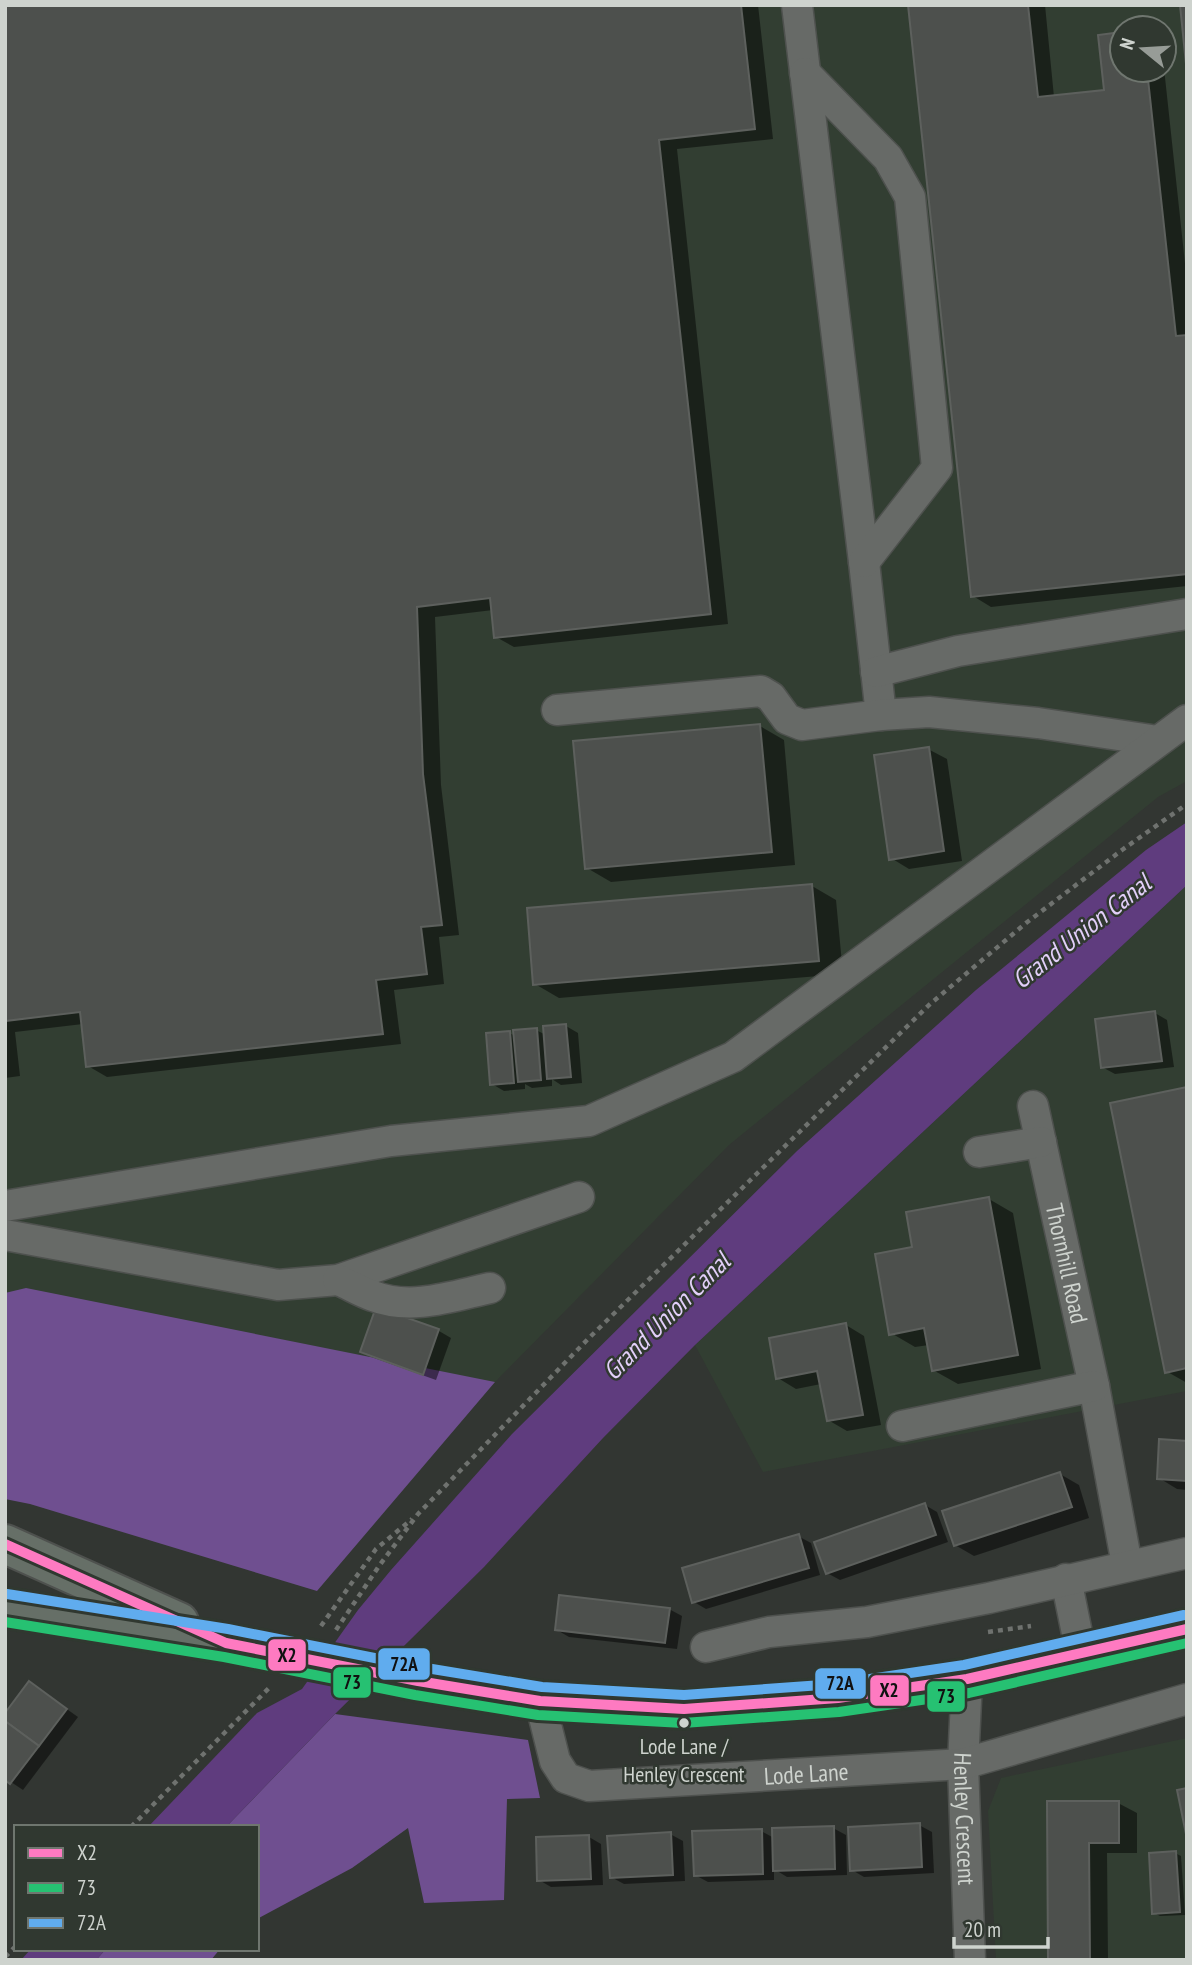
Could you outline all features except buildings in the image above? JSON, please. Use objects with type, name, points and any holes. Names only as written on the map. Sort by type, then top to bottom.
[{"type":"main road","points":[[5,1545],[226,1643]]},
{"type":"main road","points":[[5,1608],[226,1643],[291,1659],[540,1701],[684,1709],[838,1698],[967,1679],[1187,1629]]},
{"type":"street","points":[[797,5],[881,715]]},
{"type":"street","points":[[805,73],[887,158],[910,197],[937,467],[864,562]]},
{"type":"street","points":[[876,672],[958,651],[1187,614]]},
{"type":"street","points":[[557,710],[761,691],[771,697],[787,719],[803,725],[929,712],[1038,723],[1158,741]]},
{"type":"street","points":[[5,1206],[391,1141],[589,1121],[733,1057],[1187,720]]},
{"type":"street","name":"Thornhill Road","points":[[1033,1106],[1094,1386],[1127,1565]]},
{"type":"street","points":[[979,1152],[1041,1142]]},
{"type":"street","points":[[5,1234],[278,1285],[338,1280],[579,1197]]},
{"type":"street","points":[[338,1280],[373,1296],[392,1301],[421,1302],[490,1288]]},
{"type":"street","points":[[902,1426],[1094,1386]]},
{"type":"street","points":[[706,1647],[769,1632],[867,1622],[989,1598],[1187,1553]]},
{"type":"street","points":[[1066,1579],[1081,1653]]},
{"type":"street","name":"Henley Crescent","points":[[967,1679],[963,1764],[970,1960]]},
{"type":"street","name":"Lode Lane","points":[[540,1701],[555,1761],[566,1778],[589,1786],[963,1764],[1187,1699]]},
{"type":"path","points":[[133,1825],[291,1659],[376,1549],[418,1514],[589,1338],[929,1005],[1026,923],[1187,804]]},
{"type":"path","points":[[329,1638],[418,1514]]},
{"type":"shaded area","points":[[5,5],[1187,5],[1187,781],[1158,797],[729,1145],[495,1382],[182,1387],[5,1379]]},
{"type":"shaded area","points":[[1187,885],[1187,1391],[763,1472],[695,1345]]},
{"type":"shaded area","points":[[26,1288],[495,1382],[317,1591],[30,1504],[5,1499],[5,1293]]},
{"type":"shaded area","points":[[335,1714],[528,1740],[540,1798],[507,1799],[504,1900],[424,1903],[408,1828],[352,1868],[259,1918],[259,1825],[228,1825]]},
{"type":"shaded area","points":[[1187,1738],[1187,1960],[996,1960],[988,1811],[1001,1778]]},
{"type":"shaded area","points":[[104,1951],[218,1951],[211,1960],[96,1960]]},
{"type":"water","name":"Grand Union Canal","points":[[1187,822],[1187,885],[695,1345],[603,1438],[484,1567],[335,1714],[228,1825],[150,1825],[257,1713],[302,1689],[358,1610],[512,1434],[797,1151],[976,990],[1146,850]]},
{"type":"water","points":[[29,1951],[104,1951],[96,1960],[21,1960]]},
{"type":"transit line","name":"X2","points":[[5,1544],[226,1643],[418,1681],[540,1701],[684,1709],[838,1698],[967,1679],[1187,1629]]},
{"type":"transit line","name":"72A","points":[[7,1594],[228,1629],[420,1667],[542,1687],[684,1695],[836,1684],[964,1665],[1184,1615]]},
{"type":"transit line","name":"73","points":[[5,1622],[224,1657],[415,1695],[538,1715],[683,1723],[839,1712],[969,1693],[1187,1643]]},
{"type":"place","name":"Lode Lane / Henley Crescent","points":[[684,1723]]}]
